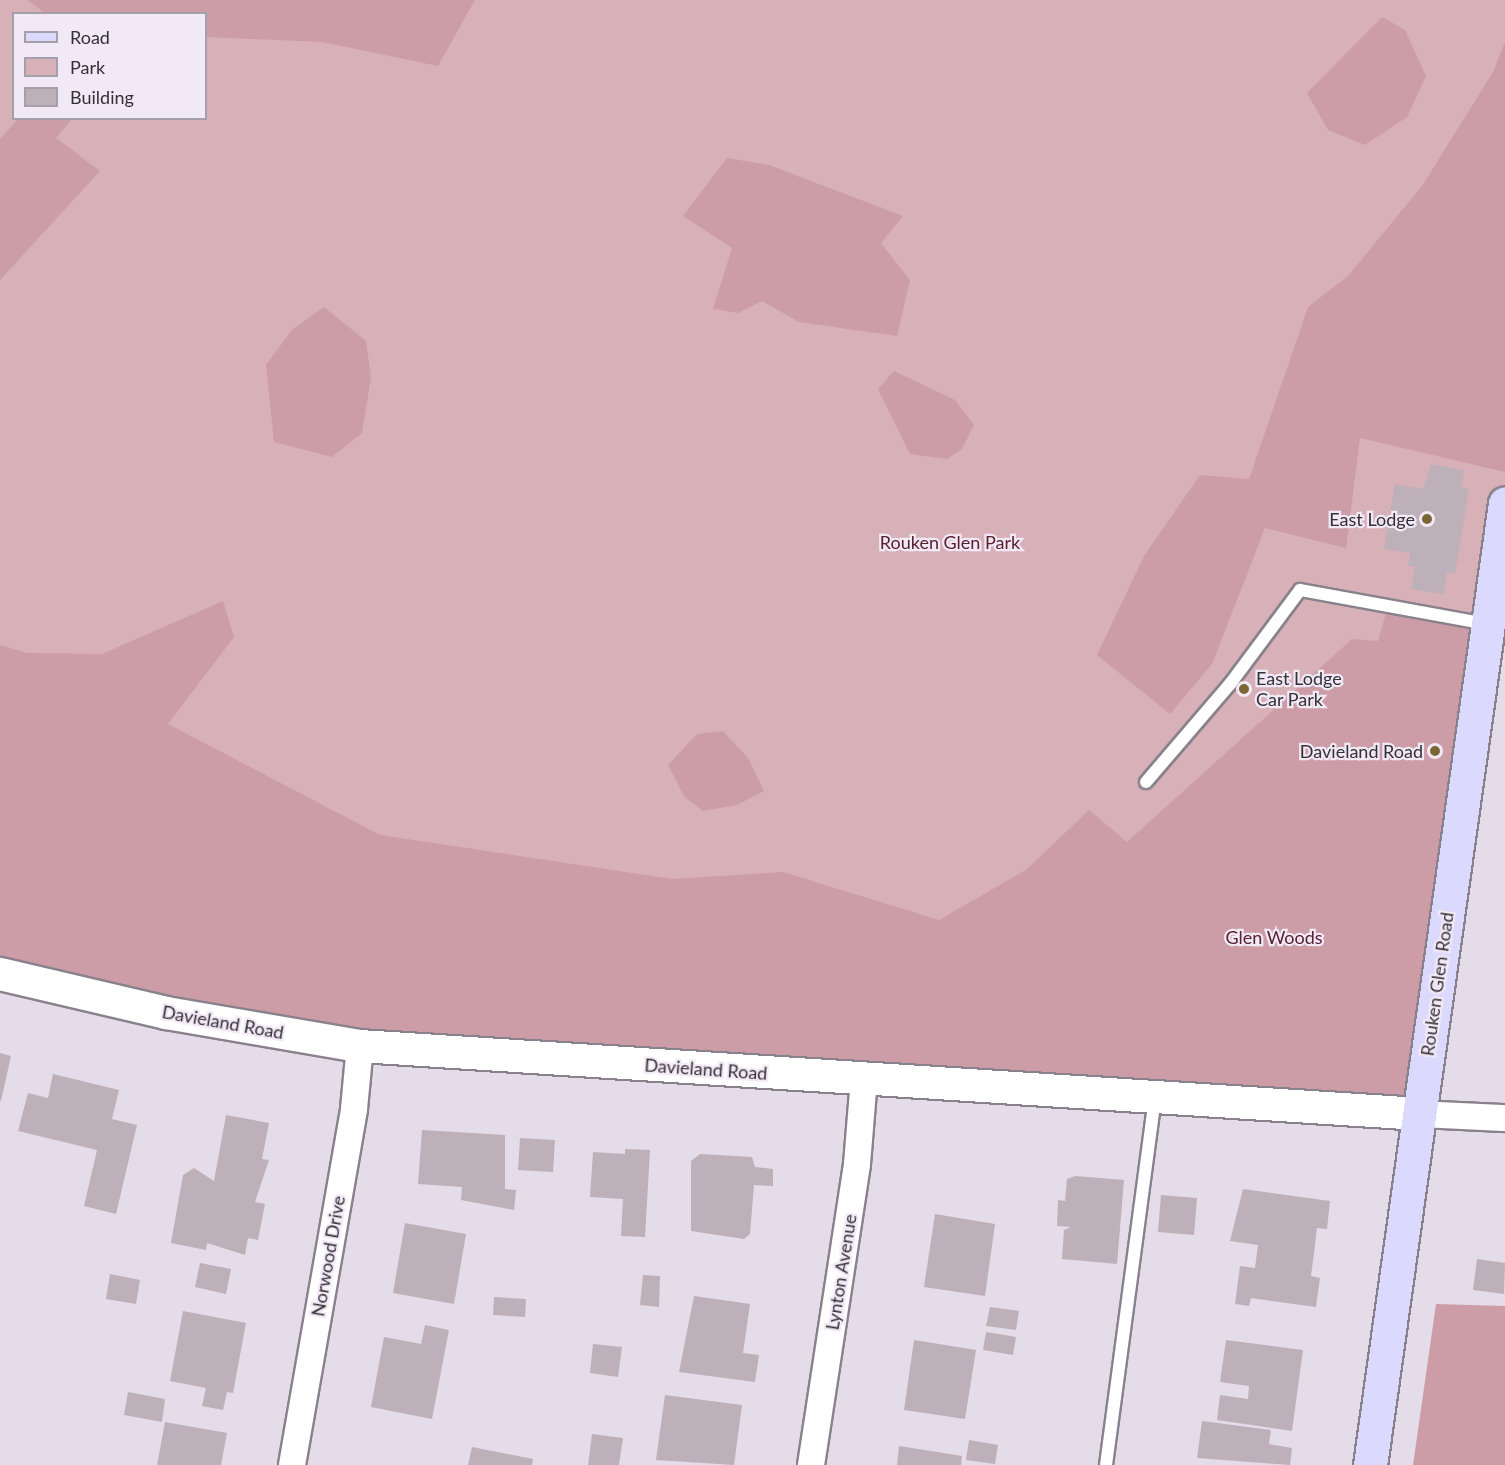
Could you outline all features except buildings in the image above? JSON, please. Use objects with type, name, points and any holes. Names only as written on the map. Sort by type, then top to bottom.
[{"type":"main road","name":"Rouken Glen Road","points":[[1370,1465],[1505,503]]},
{"type":"street","name":"Davieland Road","points":[[0,974],[166,1013],[360,1046],[1419,1114]]},
{"type":"street","name":"Norwood Drive","points":[[292,1465],[354,1109],[360,1046]]},
{"type":"street","name":"Lynton Avenue","points":[[811,1465],[857,1164],[864,1079]]},
{"type":"street","points":[[1419,1114],[1505,1118]]},
{"type":"lane","points":[[1146,782],[1230,684],[1300,590],[1488,624]]},
{"type":"lane","points":[[1106,1465],[1155,1097]]},
{"type":"green space","name":"Rouken Glen Park","points":[[0,0],[1505,0],[1505,503],[1419,1114],[0,971]]},
{"type":"green space","points":[[27,0],[475,0],[438,66],[322,42],[207,37],[207,12],[44,12]]},
{"type":"green space","points":[[1382,17],[1405,30],[1426,76],[1407,117],[1365,145],[1328,130],[1307,93]]},
{"type":"green space","points":[[1505,42],[1505,472],[1360,438],[1346,548],[1265,528],[1212,664],[1170,714],[1097,655],[1144,556],[1200,475],[1249,479],[1308,307],[1348,276],[1422,186],[1493,72]]},
{"type":"green space","points":[[17,120],[71,120],[56,138],[100,171],[0,280],[0,139]]},
{"type":"green space","points":[[727,158],[769,165],[903,216],[881,243],[910,280],[897,336],[799,322],[762,301],[738,313],[713,309],[732,248],[683,216]]},
{"type":"green space","points":[[324,307],[366,341],[371,377],[362,433],[332,457],[274,442],[266,365],[292,330]]},
{"type":"green space","points":[[894,371],[955,400],[974,425],[962,449],[947,459],[910,454],[878,389]]},
{"type":"green space","name":"Glen Woods","points":[[223,601],[234,637],[168,724],[380,835],[672,879],[783,872],[939,920],[1026,870],[1089,810],[1127,842],[1352,639],[1378,641],[1388,606],[1488,624],[1419,1114],[360,1046],[0,971],[0,645],[27,653],[102,654]]},
{"type":"green space","points":[[723,731],[748,758],[764,791],[737,805],[703,811],[684,796],[668,765],[697,734]]},
{"type":"green space","points":[[1436,1304],[1505,1306],[1505,1465],[1413,1465]]},
{"type":"place","name":"East Lodge","points":[[1427,519]]},
{"type":"place","name":"East Lodge Car Park","points":[[1244,689]]},
{"type":"place","name":"Davieland Road","points":[[1435,751]]}]
